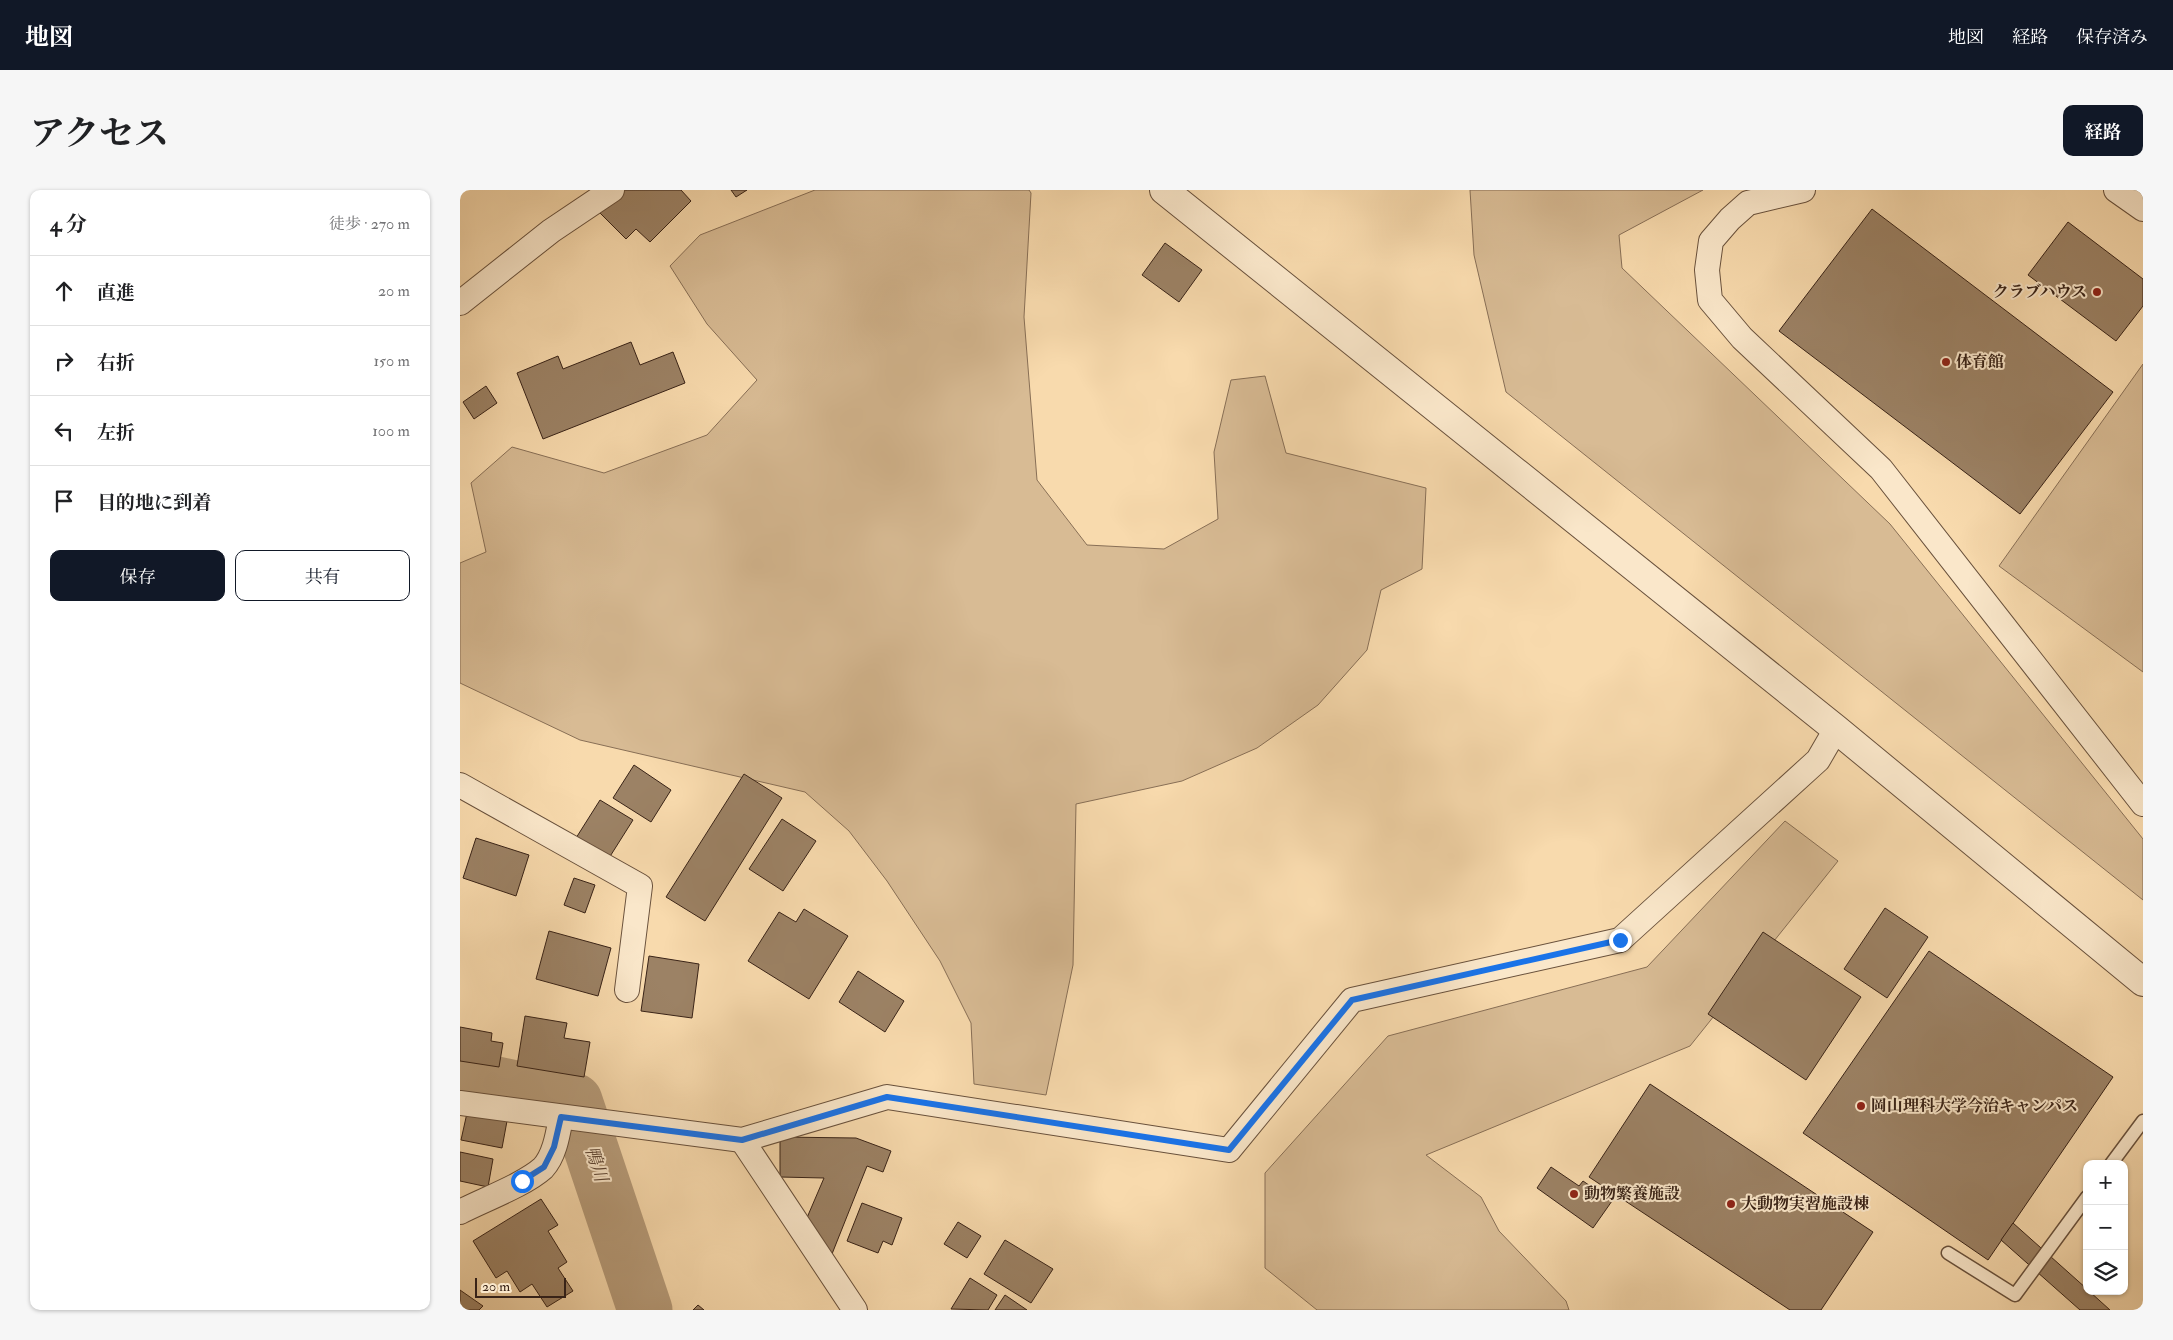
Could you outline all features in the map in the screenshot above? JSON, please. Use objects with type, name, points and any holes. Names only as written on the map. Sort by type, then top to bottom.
[{"type":"street","points":[[460,304],[551,231],[612,190]]},
{"type":"street","points":[[1164,190],[1836,729],[2143,982]]},
{"type":"street","points":[[1803,190],[1748,203],[1730,219],[1711,241],[1707,270],[1710,300],[1742,338],[1882,469],[2143,804]]},
{"type":"street","points":[[2116,190],[2143,209]]},
{"type":"street","points":[[460,1103],[742,1140],[887,1097],[1229,1150],[1352,1000],[1620,940],[1818,760],[1836,729]]},
{"type":"street","points":[[460,785],[640,886],[627,990]]},
{"type":"street","points":[[460,1212],[522,1181],[544,1167],[554,1147],[561,1117]]},
{"type":"street","points":[[742,1140],[855,1310]]},
{"type":"lane","points":[[2114,1160],[2143,1121]]},
{"type":"lane","points":[[1948,1253],[2015,1294],[2083,1202]]},
{"type":"shaded area","points":[[815,190],[1029,190],[1031,193],[1024,317],[1037,480],[1087,545],[1164,549],[1218,519],[1214,452],[1231,380],[1265,376],[1286,453],[1426,488],[1422,569],[1381,590],[1367,650],[1318,705],[1257,748],[1182,781],[1076,804],[1073,965],[1046,1095],[974,1084],[971,1023],[940,961],[887,881],[849,831],[805,792],[580,740],[460,683],[460,563],[486,552],[471,483],[512,447],[604,473],[707,435],[757,380],[707,324],[670,266],[700,235]]},
{"type":"shaded area","points":[[1470,190],[1703,190],[1619,235],[1622,268],[1890,524],[2143,839],[2143,900],[1506,392],[1474,255]]},
{"type":"shaded area","points":[[2143,364],[2143,672],[1999,566]]},
{"type":"shaded area","points":[[1785,821],[1838,861],[1690,1046],[1426,1155],[1481,1197],[1499,1231],[1566,1301],[1569,1310],[1317,1310],[1265,1268],[1265,1173],[1388,1036],[1647,967]]},
{"type":"building","points":[[619,190],[681,190],[691,201],[650,242],[636,229],[626,239],[598,211]]},
{"type":"building","points":[[731,190],[747,190],[736,197]]},
{"type":"building","name":"体育館","points":[[1872,209],[2113,392],[2020,514],[1779,331]]},
{"type":"building","name":"クラブハウス","points":[[2068,222],[2143,279],[2143,306],[2116,341],[2028,275]]},
{"type":"building","points":[[1165,243],[1202,270],[1179,302],[1142,275]]},
{"type":"building","points":[[631,342],[640,365],[673,352],[685,383],[543,439],[517,373],[558,356],[563,369]]},
{"type":"building","points":[[486,386],[497,403],[474,419],[463,402]]},
{"type":"building","points":[[634,765],[671,790],[651,822],[613,798]]},
{"type":"building","points":[[744,774],[782,798],[705,921],[666,897]]},
{"type":"building","points":[[600,800],[633,820],[609,858],[576,838]]},
{"type":"building","points":[[782,819],[816,841],[783,891],[749,869]]},
{"type":"building","points":[[476,838],[529,855],[516,896],[463,878]]},
{"type":"building","points":[[574,878],[595,885],[585,913],[564,905]]},
{"type":"building","points":[[1885,908],[1928,937],[1887,998],[1844,969]]},
{"type":"building","points":[[804,909],[848,936],[809,999],[748,961],[779,912],[796,922]]},
{"type":"building","points":[[549,931],[611,948],[598,996],[536,979]]},
{"type":"building","points":[[1763,932],[1861,997],[1806,1080],[1708,1014]]},
{"type":"building","points":[[1929,951],[2113,1077],[1988,1260],[1803,1133]]},
{"type":"building","points":[[649,956],[699,964],[692,1018],[641,1011]]},
{"type":"building","points":[[858,971],[904,1001],[885,1032],[839,1002]]},
{"type":"building","points":[[525,1016],[567,1023],[564,1038],[590,1042],[584,1077],[517,1066]]},
{"type":"building","points":[[460,1027],[492,1033],[491,1041],[503,1043],[499,1067],[460,1061]]},
{"type":"building","name":"大動物実習施設棟","points":[[1650,1084],[1873,1232],[1821,1310],[1790,1310],[1589,1177]]},
{"type":"building","points":[[467,1113],[507,1121],[502,1148],[461,1140]]},
{"type":"building","points":[[780,1137],[856,1138],[891,1151],[883,1172],[867,1166],[830,1259],[803,1227],[824,1178],[780,1177]]},
{"type":"building","points":[[460,1152],[493,1159],[488,1187],[460,1181]]},
{"type":"building","name":"動物繁養施設","points":[[1551,1167],[1579,1186],[1583,1181],[1612,1201],[1593,1228],[1537,1188]]},
{"type":"building","points":[[541,1199],[558,1225],[548,1231],[567,1262],[558,1268],[573,1291],[547,1307],[532,1284],[520,1292],[507,1271],[496,1278],[473,1241]]},
{"type":"building","points":[[862,1203],[902,1218],[892,1245],[883,1241],[878,1253],[847,1241]]},
{"type":"building","points":[[958,1222],[981,1236],[967,1258],[944,1244]]},
{"type":"building","points":[[2013,1223],[2083,1285],[2083,1295],[2093,1295],[2110,1310],[2080,1310],[2001,1240]]},
{"type":"building","points":[[1005,1240],[1053,1269],[1031,1303],[984,1274]]},
{"type":"building","points":[[970,1278],[997,1295],[988,1310],[951,1309]]},
{"type":"building","points":[[460,1290],[483,1306],[479,1310],[460,1310]]},
{"type":"building","points":[[1005,1295],[1027,1310],[995,1310]]},
{"type":"building","points":[[698,1305],[704,1310],[693,1310]]},
{"type":"waterway","name":"鴨川","points":[[460,1080],[478,1080],[575,1101],[645,1310]]},
{"type":"place","name":"クラブハウス","points":[[2097,292]]},
{"type":"place","name":"体育館","points":[[1946,362]]},
{"type":"place","name":"岡山理科大学今治キャンパス","points":[[1861,1106]]},
{"type":"place","name":"動物繁養施設","points":[[1574,1194]]},
{"type":"place","name":"大動物実習施設棟","points":[[1731,1204]]},
{"type":"route","points":[[522,1181],[544,1167],[554,1147],[561,1117],[742,1140],[887,1097],[1229,1150],[1352,1000],[1620,940]]}]
